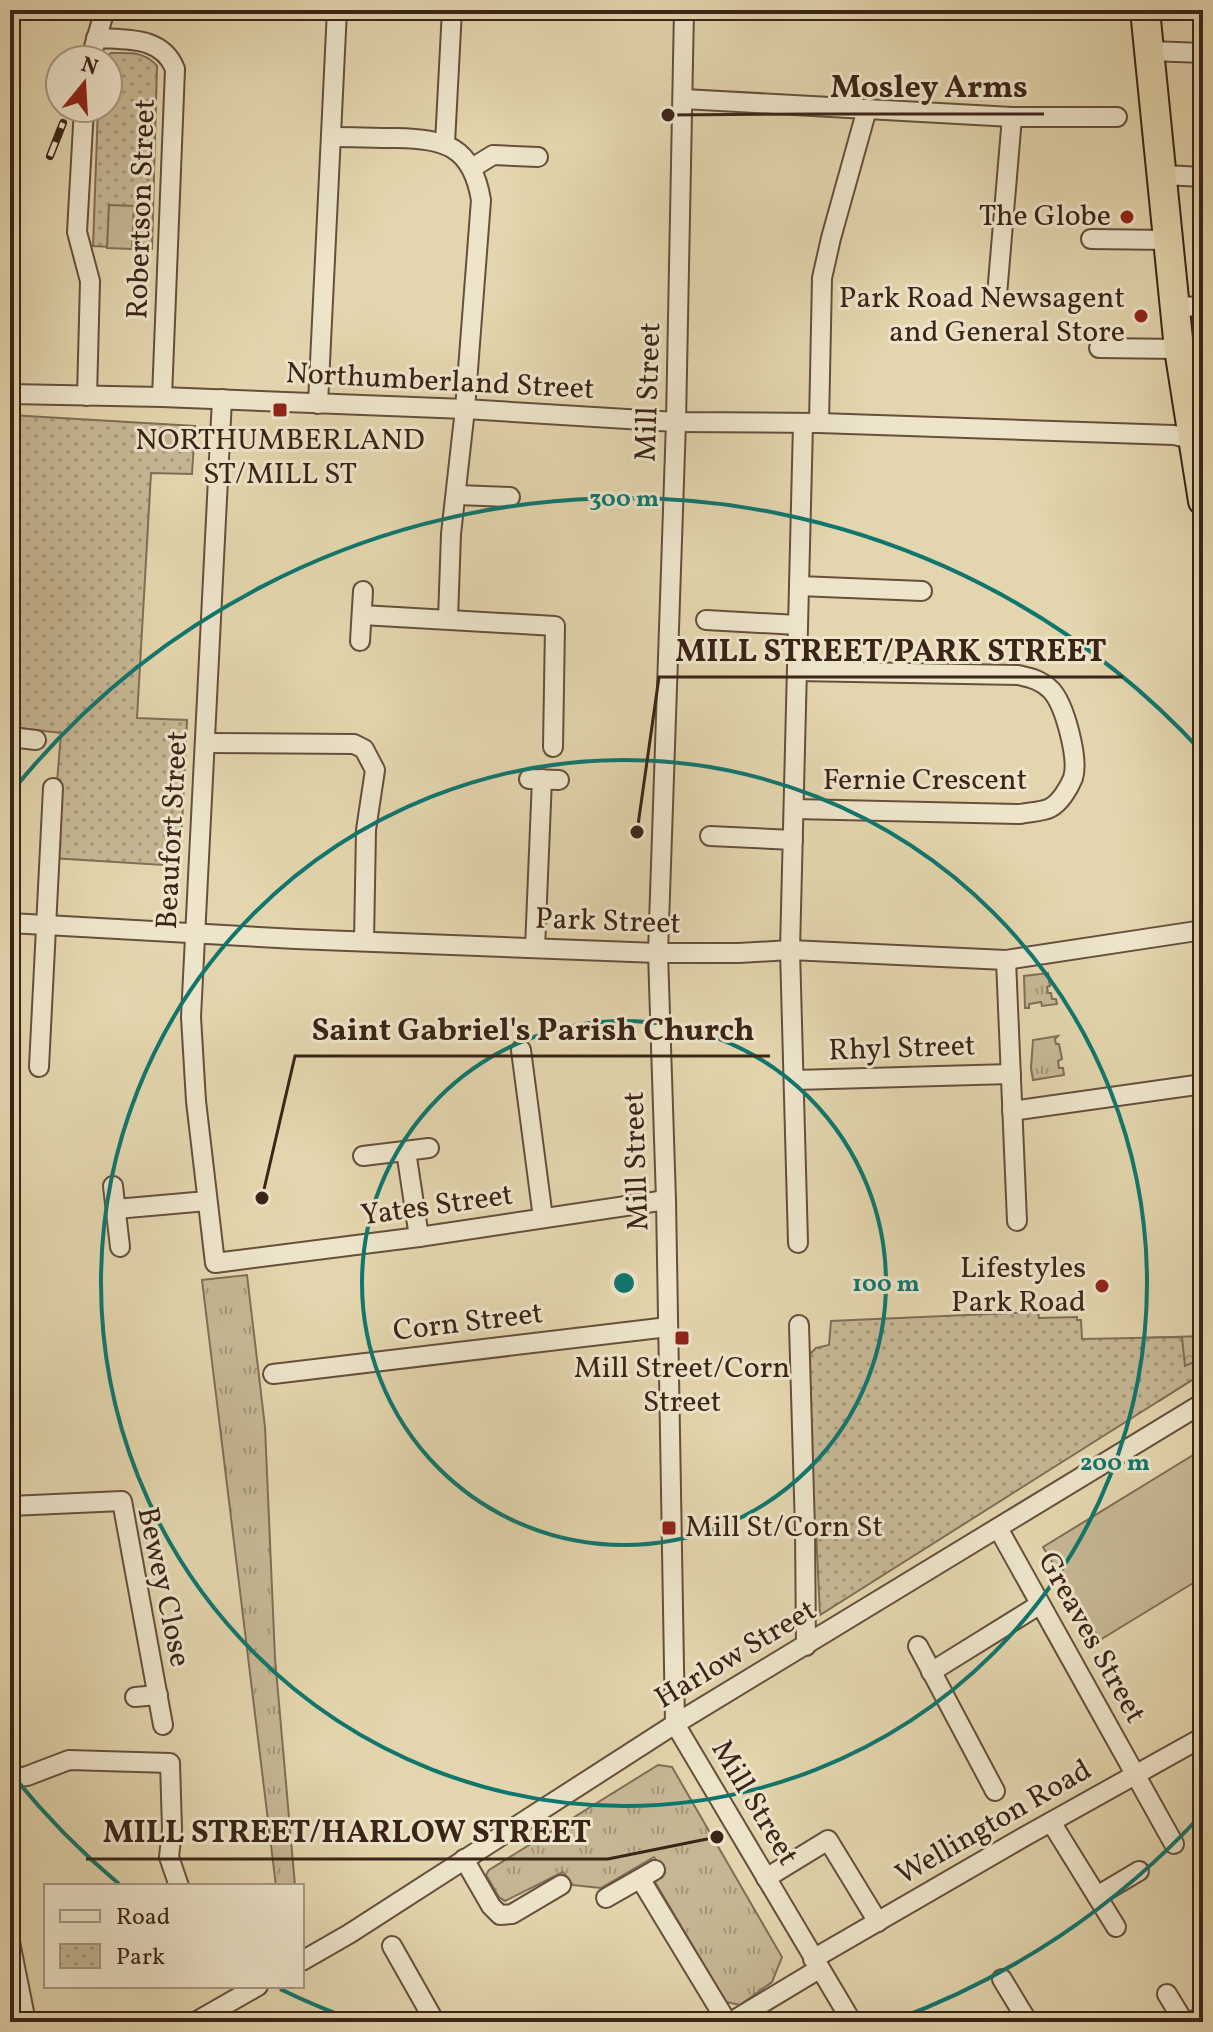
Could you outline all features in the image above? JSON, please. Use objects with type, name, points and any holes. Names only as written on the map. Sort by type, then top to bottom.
[{"type":"highway","points":[[1145,10],[1169,240],[1190,306],[1179,349],[1198,441],[1203,501]]},
{"type":"street","points":[[94,44],[105,10]]},
{"type":"street","points":[[318,404],[337,10]]},
{"type":"street","points":[[445,143],[452,10]]},
{"type":"street","name":"Mill Street","points":[[684,10],[676,422],[658,953],[666,1200],[675,1724],[852,2022]]},
{"type":"street","name":"Robertson Street","points":[[96,38],[147,42],[169,55],[175,69],[162,397]]},
{"type":"street","points":[[1150,51],[1203,53]]},
{"type":"street","points":[[684,99],[1012,117],[1117,117]]},
{"type":"street","points":[[798,1243],[790,950],[799,586],[822,278],[867,109]]},
{"type":"street","points":[[997,295],[1012,117]]},
{"type":"street","points":[[83,124],[77,232],[90,281],[87,396]]},
{"type":"street","points":[[332,137],[427,139],[445,143],[472,168],[478,183],[481,200],[465,409],[451,534],[448,619]]},
{"type":"street","points":[[472,168],[493,155],[538,157]]},
{"type":"street","points":[[1164,175],[1203,177]]},
{"type":"street","points":[[1091,239],[1169,240]]},
{"type":"street","points":[[1099,348],[1179,349]]},
{"type":"street","name":"Northumberland Street","points":[[10,394],[465,409],[676,422],[811,423],[1174,435],[1198,441]]},
{"type":"street","name":"Beaufort Street","points":[[215,1263],[196,1101],[191,1017],[222,399]]},
{"type":"street","points":[[457,495],[510,497]]},
{"type":"street","points":[[799,586],[922,591]]},
{"type":"street","points":[[360,641],[363,591]]},
{"type":"street","points":[[362,615],[555,626],[553,747]]},
{"type":"street","points":[[706,620],[798,625]]},
{"type":"street","name":"Fernie Crescent","points":[[794,809],[1020,814],[1050,808],[1063,795],[1073,778],[1074,759],[1063,708],[1052,691],[1036,679],[1018,675],[797,671]]},
{"type":"street","points":[[10,737],[36,740]]},
{"type":"street","points":[[206,743],[354,744],[364,749],[375,770],[366,830],[364,941]]},
{"type":"street","points":[[535,948],[544,779]]},
{"type":"street","points":[[39,1067],[53,788]]},
{"type":"street","points":[[710,836],[793,840]]},
{"type":"street","name":"Park Street","points":[[10,923],[658,953],[790,950],[1006,960],[1203,930]]},
{"type":"street","points":[[1006,960],[1017,1221]]},
{"type":"street","points":[[521,1050],[543,1218]]},
{"type":"street","name":"Rhyl Street","points":[[795,1080],[1011,1074]]},
{"type":"street","points":[[1012,1111],[1203,1084]]},
{"type":"street","points":[[363,1156],[429,1148]]},
{"type":"street","points":[[406,1151],[419,1237]]},
{"type":"street","points":[[113,1186],[120,1247]]},
{"type":"street","name":"Yates Street","points":[[215,1263],[419,1237],[666,1200]]},
{"type":"street","points":[[116,1209],[207,1201]]},
{"type":"street","points":[[799,1325],[806,1646]]},
{"type":"street","name":"Corn Street","points":[[273,1374],[668,1327]]},
{"type":"street","name":"Harlow Street","points":[[304,1960],[675,1724],[1203,1403]]},
{"type":"street","name":"Bewey Close","points":[[10,1506],[122,1501],[163,1725]]},
{"type":"street","name":"Greaves Street","points":[[998,1528],[1174,1844]]},
{"type":"street","points":[[931,1672],[1039,1605]]},
{"type":"street","points":[[918,1646],[995,1791]]},
{"type":"street","name":"Bewey Close","points":[[135,1697],[158,1695]]},
{"type":"street","name":"Wellington Road","points":[[729,2022],[878,1922],[1203,1737]]},
{"type":"street","points":[[10,1779],[69,1760],[170,1763],[172,1829],[169,1857],[178,1884]]},
{"type":"street","points":[[1051,1822],[1116,1927]]},
{"type":"street","points":[[766,1878],[828,1840],[878,1922]]},
{"type":"street","points":[[464,1859],[491,1906],[500,1915],[512,1914],[561,1885]]},
{"type":"street","points":[[1097,1896],[1139,1871]]},
{"type":"street","points":[[606,1898],[648,1875],[729,2022]]},
{"type":"street","points":[[10,1942],[26,2022]]},
{"type":"street","points":[[392,1946],[435,2022]]},
{"type":"street","points":[[1002,1979],[1028,2022]]},
{"type":"street","points":[[195,2022],[254,1988]]},
{"type":"street","points":[[1167,1994],[1184,2022]]},
{"type":"street","points":[[1192,2022],[1203,2015]]},
{"type":"green space","points":[[124,53],[142,55],[157,66],[152,249],[93,246],[97,124],[124,124]]},
{"type":"green space","points":[[109,205],[134,206],[132,249],[107,248]]},
{"type":"green space","points":[[10,415],[195,426],[192,474],[151,473],[137,718],[187,720],[180,866],[51,858],[61,733],[10,727]]},
{"type":"green space","points":[[1048,973],[1048,993],[1057,1004],[1042,1006],[1041,1002],[1025,1008],[1024,976]]},
{"type":"green space","points":[[1058,1036],[1055,1039],[1062,1059],[1058,1061],[1059,1068],[1063,1068],[1064,1075],[1033,1080],[1033,1040]]},
{"type":"green space","points":[[247,1275],[265,1427],[275,1658],[295,1884],[276,1884],[202,1280]]},
{"type":"green space","points":[[1038,1312],[1039,1318],[1077,1317],[1081,1320],[1082,1339],[1182,1337],[1185,1366],[1203,1358],[1203,1373],[820,1615],[816,1531],[812,1533],[809,1355],[816,1348],[829,1345],[831,1321]]},
{"type":"green space","points":[[1203,1336],[1203,1373],[1159,1401],[1140,1338]]},
{"type":"green space","points":[[1203,1449],[1203,1577],[1100,1640],[1043,1547]]},
{"type":"green space","points":[[658,1765],[672,1767],[782,1957],[772,1982],[740,2005],[726,2002],[655,1882],[665,1873],[654,1857],[601,1888],[573,1885],[563,1872],[505,1901],[499,1897],[486,1875],[489,1870]]},
{"type":"railway","points":[[50,156],[63,124]]},
{"type":"place","name":"Mosley Arms","points":[[668,115]]},
{"type":"place","name":"The Globe","points":[[1127,217]]},
{"type":"place","name":"Park Road Newsagent and General Store","points":[[1141,316]]},
{"type":"place","name":"NORTHUMBERLAND ST/MILL ST","points":[[280,410]]},
{"type":"place","name":"MILL STREET/PARK STREET","points":[[637,832]]},
{"type":"place","name":"Saint Gabriel's Parish Church","points":[[262,1198]]},
{"type":"place","name":"Lifestyles Park Road","points":[[1102,1286]]},
{"type":"place","name":"Mill Street/Corn Street","points":[[682,1338]]},
{"type":"place","name":"Mill St/Corn St","points":[[669,1528]]},
{"type":"place","name":"MILL STREET/HARLOW STREET","points":[[717,1837]]}]
